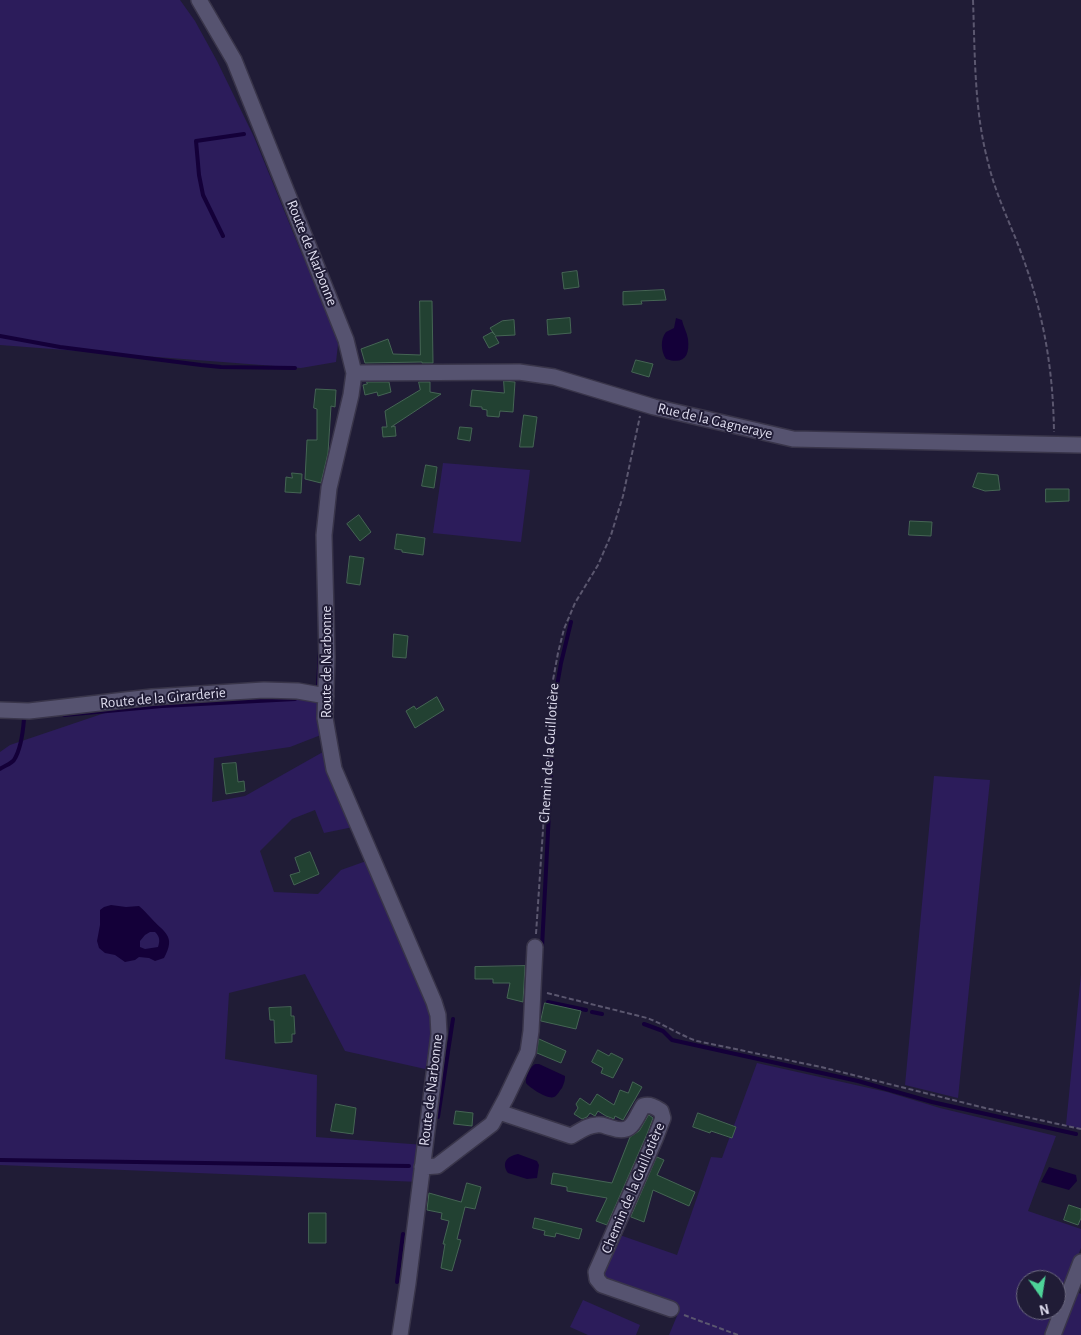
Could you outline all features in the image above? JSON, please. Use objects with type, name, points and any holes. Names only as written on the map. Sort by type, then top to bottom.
[{"type":"street","name":"Route de Narbonne","points":[[200,0],[234,60],[343,333],[354,373],[351,396],[326,506],[324,535],[327,615],[326,733],[334,769],[434,1002],[438,1015],[439,1034],[400,1335]]},
{"type":"street","name":"Rue de la Gagneraye","points":[[354,373],[519,372],[554,377],[643,404],[792,440],[1081,445]]},
{"type":"street","name":"Route de la Girarderie","points":[[0,710],[29,711],[152,697],[264,690],[298,690],[326,696]]},
{"type":"street","points":[[422,1167],[437,1166],[443,1162],[492,1124],[499,1112],[528,1052],[534,990],[535,947]]},
{"type":"street","name":"Chemin de la Guillotière","points":[[499,1112],[571,1136],[599,1124],[620,1131],[627,1130],[632,1126],[643,1106],[652,1105],[661,1111],[663,1118],[655,1139],[596,1272],[597,1279],[602,1285],[671,1309]]},
{"type":"street","points":[[1053,1335],[1081,1262]]},
{"type":"path","points":[[973,0],[978,99],[982,135],[991,176],[1019,248],[1040,313],[1052,378],[1055,445]]},
{"type":"path","name":"Chemin de la Guillotière","points":[[535,947],[553,680],[558,653],[564,629],[575,603],[598,565],[611,534],[623,496],[643,404]]},
{"type":"path","points":[[534,990],[657,1021],[679,1035],[696,1041],[821,1068],[1081,1129]]},
{"type":"path","points":[[671,1309],[738,1335]]},
{"type":"shaded area","points":[[0,0],[180,0],[195,21],[217,61],[254,137],[301,252],[334,321],[338,344],[336,362],[301,368],[0,345]]},
{"type":"shaded area","points":[[676,318],[682,320],[687,336],[688,350],[684,358],[672,361],[666,359],[662,346],[664,335],[674,328]]},
{"type":"shaded area","points":[[443,463],[530,470],[521,542],[433,533]]},
{"type":"shaded area","points":[[326,696],[326,733],[290,747],[214,758],[212,802],[245,796],[330,748],[358,826],[324,833],[315,810],[292,819],[260,851],[274,892],[318,894],[341,870],[372,859],[434,1002],[434,1071],[345,1051],[305,974],[229,993],[225,1059],[317,1075],[316,1137],[425,1145],[420,1182],[0,1165],[0,752],[10,745],[152,697]]},
{"type":"shaded area","points":[[934,776],[990,780],[958,1098],[905,1085]]},
{"type":"shaded area","points":[[111,905],[139,906],[164,931],[169,939],[168,950],[164,958],[155,961],[139,957],[125,962],[115,955],[105,953],[99,948],[97,941],[100,910]],"holes":[[[155,932],[159,939],[158,947],[145,949],[140,947],[140,941],[145,935]]]},
{"type":"shaded area","points":[[1081,974],[1081,1129],[1066,1125]]},
{"type":"shaded area","points":[[757,1063],[887,1092],[940,1108],[1056,1136],[1028,1211],[1081,1229],[1081,1248],[1066,1286],[1066,1270],[1016,1270],[1016,1320],[1053,1320],[1047,1335],[669,1335],[679,1311],[602,1285],[614,1233],[677,1255],[711,1157],[722,1158]]},
{"type":"shaded area","points":[[535,1064],[565,1076],[562,1088],[555,1096],[544,1095],[526,1083],[528,1072]]},
{"type":"shaded area","points":[[518,1154],[537,1161],[539,1165],[537,1178],[527,1179],[508,1173],[505,1166],[506,1160]]},
{"type":"shaded area","points":[[1049,1167],[1076,1175],[1077,1181],[1069,1190],[1041,1182]]},
{"type":"shaded area","points":[[1077,1292],[1081,1294],[1081,1335],[1060,1335]]},
{"type":"shaded area","points":[[583,1300],[640,1325],[636,1335],[588,1335],[570,1327]]},
{"type":"building","points":[[577,271],[579,287],[564,289],[562,273]]},
{"type":"building","points":[[664,290],[666,300],[641,301],[642,304],[623,305],[623,292]]},
{"type":"building","points":[[420,301],[432,301],[433,363],[365,363],[361,349],[388,339],[393,354],[420,355]]},
{"type":"building","points":[[570,318],[571,333],[548,335],[547,320]]},
{"type":"building","points":[[514,320],[515,335],[495,336],[499,343],[489,348],[483,337],[492,332],[495,335],[490,328],[502,321]]},
{"type":"building","points":[[636,360],[653,364],[649,377],[632,372]]},
{"type":"building","points":[[504,381],[515,382],[513,412],[500,411],[499,417],[487,416],[487,410],[482,409],[482,407],[470,406],[472,390],[504,393]]},
{"type":"building","points":[[367,382],[389,382],[391,392],[378,396],[377,392],[365,395],[363,385],[367,384]]},
{"type":"building","points":[[419,382],[430,382],[430,392],[441,394],[391,427],[395,426],[396,436],[383,437],[382,427],[387,427],[385,411],[420,390]]},
{"type":"building","points":[[316,389],[336,390],[335,407],[331,406],[328,453],[321,483],[305,479],[307,440],[317,440],[317,409],[314,408]]},
{"type":"building","points":[[524,415],[537,417],[533,447],[520,447]]},
{"type":"building","points":[[460,427],[472,428],[470,441],[458,439]]},
{"type":"building","points":[[426,465],[437,467],[434,488],[422,486]]},
{"type":"building","points":[[292,473],[302,474],[301,493],[285,492],[286,477],[292,478]]},
{"type":"building","points":[[978,473],[998,475],[1000,490],[985,491],[973,487]]},
{"type":"building","points":[[1046,489],[1069,489],[1069,501],[1046,502]]},
{"type":"building","points":[[359,515],[371,532],[360,541],[347,524]]},
{"type":"building","points":[[910,521],[932,522],[931,536],[909,535]]},
{"type":"building","points":[[397,534],[425,538],[423,555],[395,549]]},
{"type":"building","points":[[350,556],[364,558],[360,585],[347,583]]},
{"type":"building","points":[[394,634],[408,636],[406,658],[393,657]]},
{"type":"building","points":[[437,697],[444,710],[415,728],[406,711],[414,706],[416,709]]},
{"type":"building","points":[[236,763],[238,782],[244,781],[245,791],[226,794],[222,764]]},
{"type":"building","points":[[310,852],[319,874],[294,885],[290,875],[300,872],[295,858]]},
{"type":"building","points":[[525,966],[523,1002],[507,998],[510,983],[493,983],[493,979],[475,979],[475,967]]},
{"type":"building","points":[[545,1003],[581,1011],[576,1029],[541,1021]]},
{"type":"building","points":[[291,1007],[291,1016],[294,1016],[295,1034],[292,1034],[292,1042],[275,1043],[274,1020],[270,1020],[269,1008]]},
{"type":"building","points":[[539,1039],[566,1051],[561,1063],[537,1053]]},
{"type":"building","points":[[598,1050],[609,1056],[611,1053],[623,1059],[613,1078],[601,1073],[603,1068],[592,1062]]},
{"type":"building","points":[[633,1082],[642,1087],[623,1120],[615,1116],[614,1119],[598,1111],[595,1116],[590,1113],[582,1119],[574,1114],[578,1108],[576,1104],[580,1098],[590,1105],[597,1094],[614,1105],[620,1090],[628,1093]]},
{"type":"building","points":[[336,1104],[356,1108],[353,1134],[331,1131]]},
{"type":"building","points":[[456,1111],[473,1113],[472,1126],[454,1124]]},
{"type":"building","points":[[698,1113],[736,1127],[732,1138],[693,1127]]},
{"type":"building","points":[[649,1115],[653,1118],[647,1134],[607,1225],[596,1221],[607,1198],[567,1191],[567,1187],[551,1184],[553,1173],[612,1183],[630,1137],[639,1131]]},
{"type":"building","points":[[657,1157],[664,1160],[657,1175],[695,1192],[689,1206],[653,1190],[644,1222],[631,1217]]},
{"type":"building","points":[[467,1183],[481,1187],[475,1209],[465,1207],[457,1239],[461,1240],[452,1271],[441,1268],[445,1244],[443,1244],[449,1221],[441,1219],[442,1213],[427,1210],[429,1193],[461,1202]]},
{"type":"building","points":[[1069,1205],[1081,1209],[1081,1218],[1078,1225],[1064,1220]]},
{"type":"building","points":[[309,1213],[326,1213],[326,1243],[309,1243]]},
{"type":"building","points":[[535,1218],[582,1229],[579,1239],[556,1233],[555,1237],[544,1235],[545,1231],[533,1228]]},
{"type":"waterway","points":[[223,236],[203,195],[196,141],[244,134]]},
{"type":"waterway","points":[[0,336],[60,347],[201,365],[295,368]]},
{"type":"waterway","points":[[542,947],[555,697],[571,622]]},
{"type":"waterway","points":[[318,684],[320,651]]},
{"type":"waterway","points":[[64,715],[162,706],[295,699]]},
{"type":"waterway","points":[[0,769],[13,761],[16,756],[21,740],[24,719]]},
{"type":"waterway","points":[[548,1002],[586,1010]]},
{"type":"waterway","points":[[592,1012],[602,1014]]},
{"type":"waterway","points":[[438,1117],[453,1019]]},
{"type":"waterway","points":[[644,1024],[663,1031],[672,1040],[858,1081],[932,1102],[1076,1134]]},
{"type":"waterway","points":[[0,1160],[409,1166]]},
{"type":"waterway","points":[[397,1282],[403,1234]]}]
